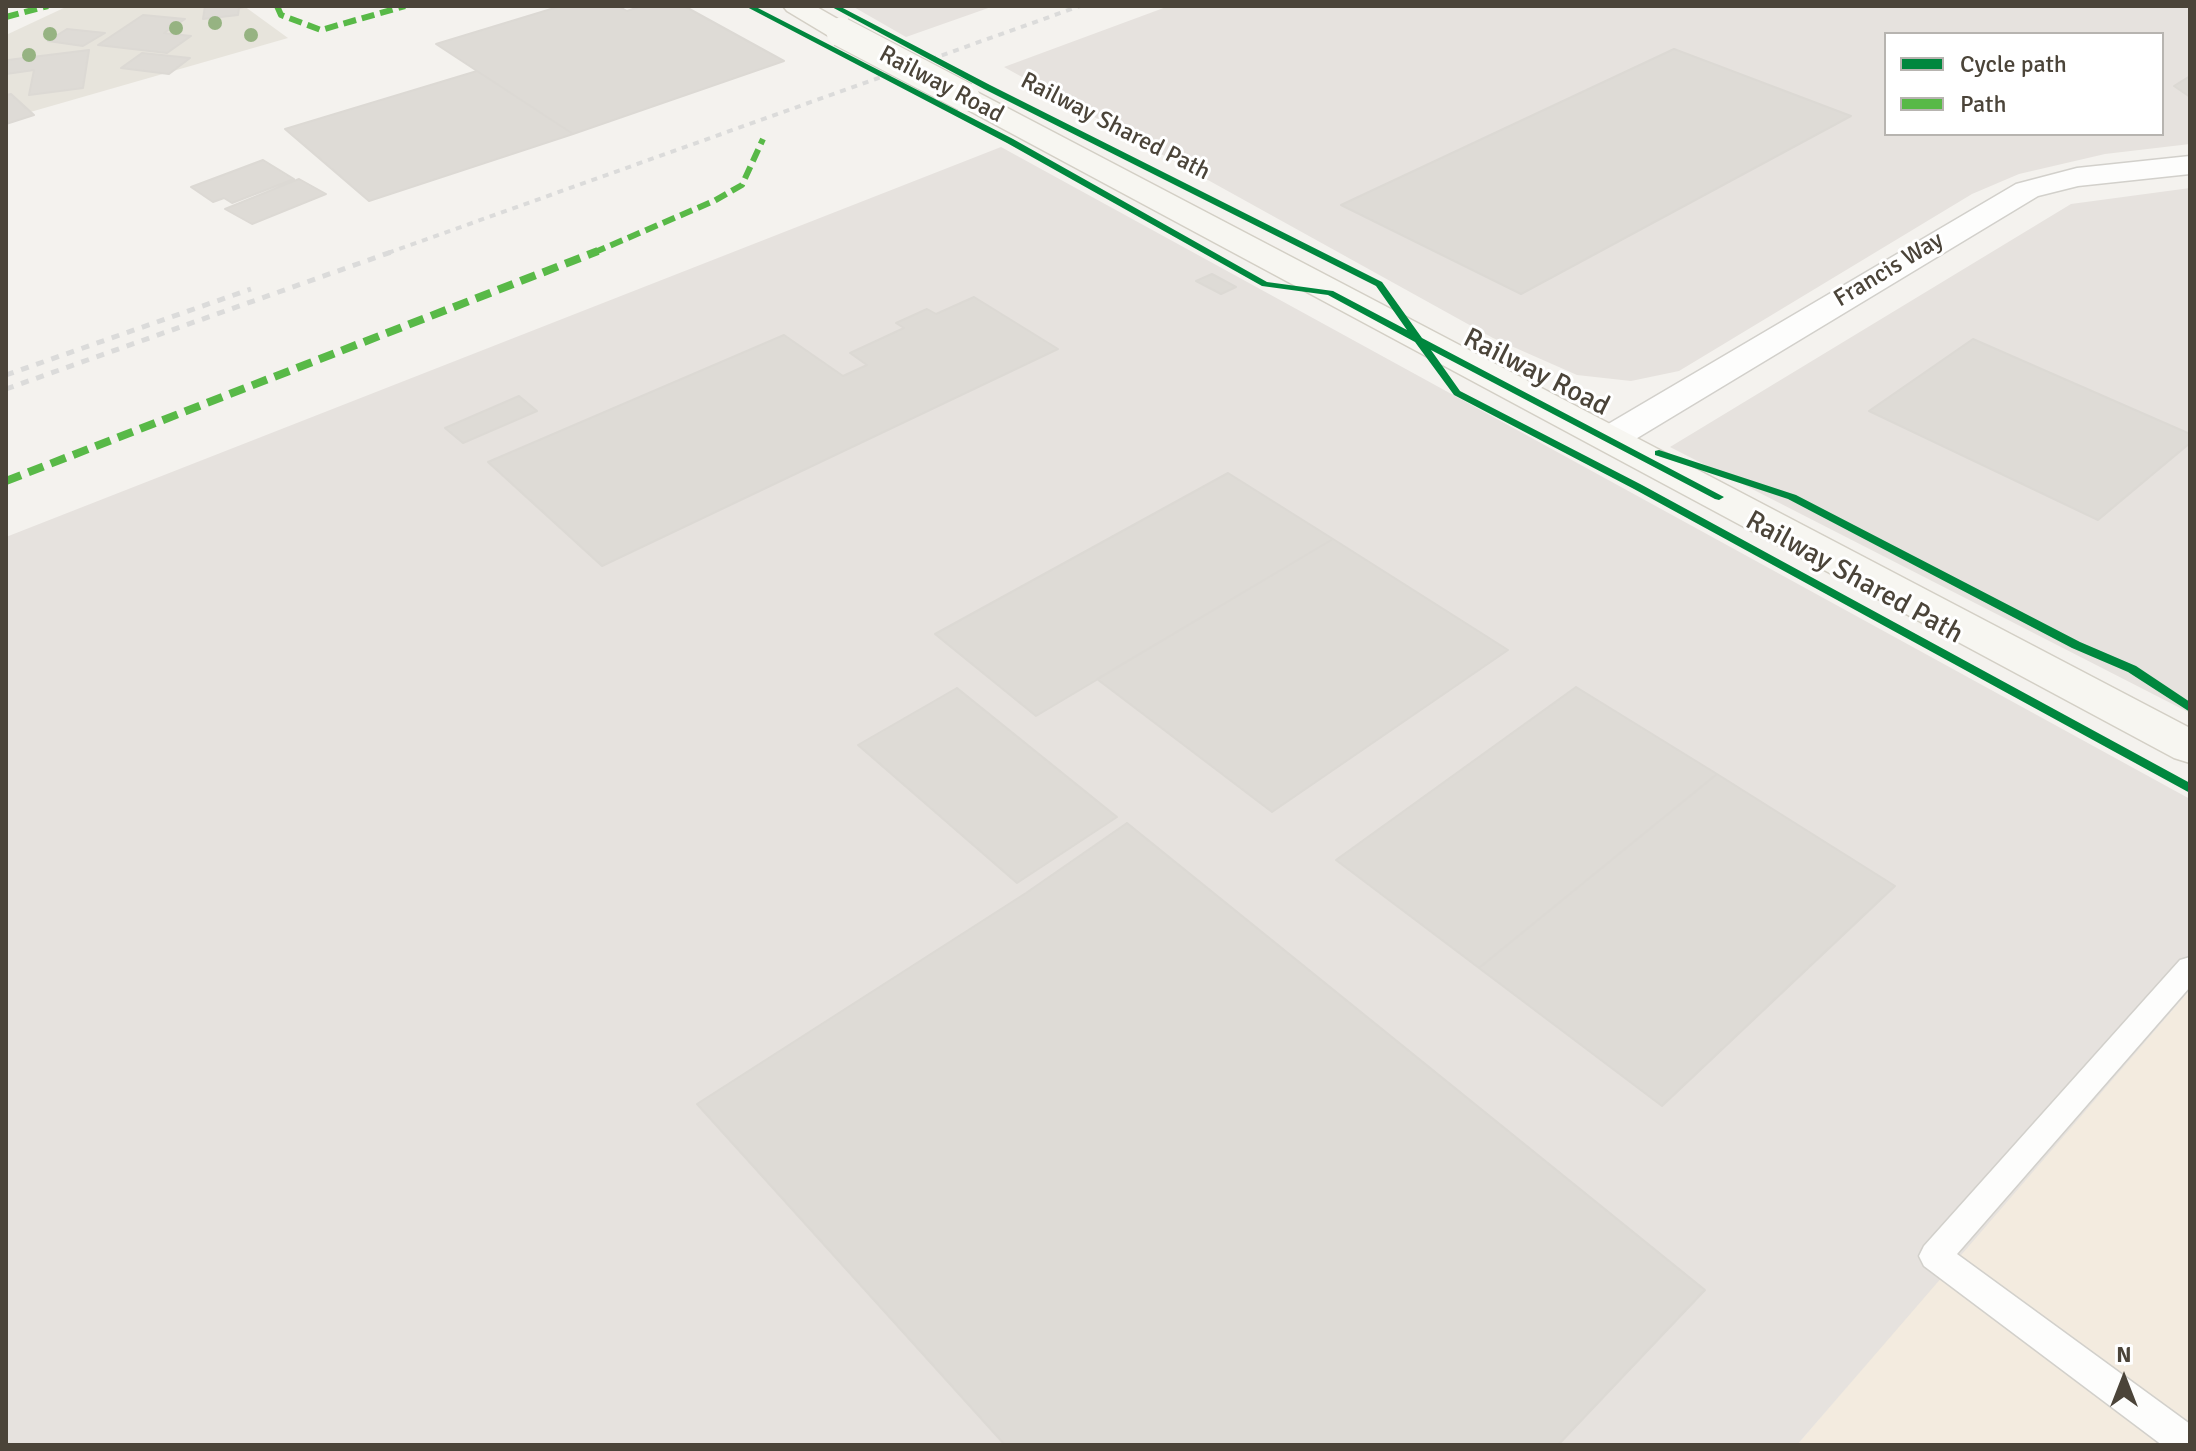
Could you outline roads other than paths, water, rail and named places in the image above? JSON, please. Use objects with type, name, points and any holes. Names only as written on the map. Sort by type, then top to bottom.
[{"type":"main road","name":"Railway Road","points":[[796,6],[1487,377],[1611,438],[2190,747]]},
{"type":"street","name":"Francis Way","points":[[1611,438],[2027,190],[2077,177],[2190,165]]},
{"type":"lane","points":[[2190,968],[1935,1256],[2190,1445]]},
{"type":"railway","points":[[388,253],[1080,6]]},
{"type":"railway","points":[[6,389],[394,251]]},
{"type":"railway","points":[[6,375],[251,289]]}]
